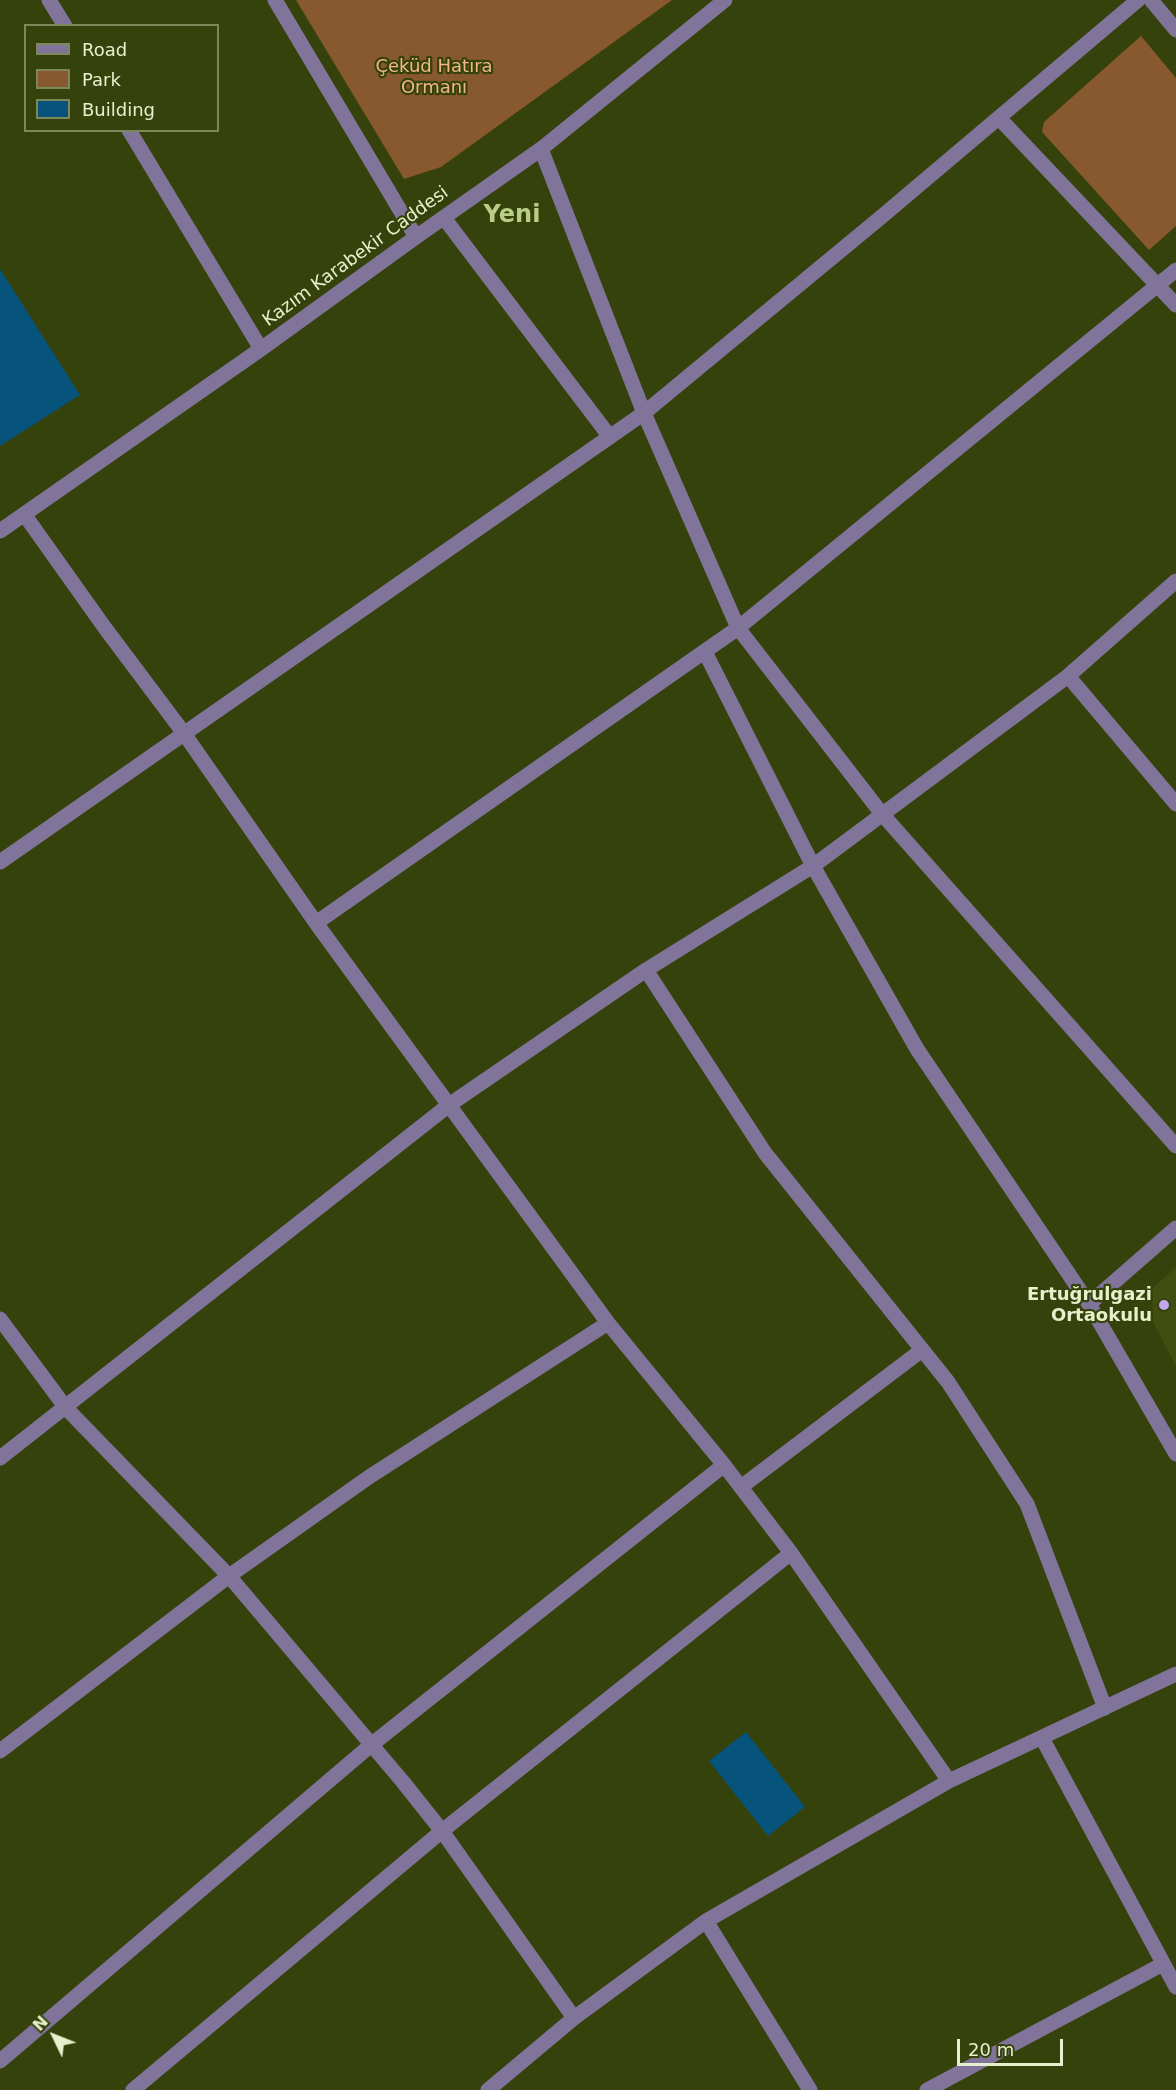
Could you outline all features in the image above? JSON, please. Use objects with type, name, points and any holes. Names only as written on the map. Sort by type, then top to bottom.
[{"type":"street","points":[[49,0],[64,24]]},
{"type":"street","points":[[275,0],[416,237]]},
{"type":"street","name":"Kazım Karabekir Caddesi","points":[[0,531],[542,149],[725,0]]},
{"type":"street","points":[[0,862],[644,412],[1138,0]]},
{"type":"street","points":[[1151,0],[1176,30]]},
{"type":"street","points":[[999,118],[1176,305]]},
{"type":"street","points":[[130,132],[261,349]]},
{"type":"street","points":[[542,149],[644,412],[738,628],[882,814],[1176,1146]]},
{"type":"street","points":[[444,218],[609,437]]},
{"type":"street","points":[[316,923],[738,628],[1176,270]]},
{"type":"street","points":[[24,514],[183,732],[316,923],[608,1323],[724,1465],[791,1553],[949,1781]]},
{"type":"street","points":[[0,1458],[449,1105],[646,970],[813,866],[1068,676],[1176,581]]},
{"type":"street","points":[[705,652],[813,866],[917,1049],[1089,1304],[1176,1454]]},
{"type":"street","points":[[1068,676],[1176,804]]},
{"type":"street","points":[[646,970],[765,1153],[948,1382],[1027,1504],[1105,1708]]},
{"type":"street","points":[[1089,1304],[1176,1228]]},
{"type":"street","points":[[0,1318],[66,1408],[229,1576],[442,1831],[574,2018]]},
{"type":"street","points":[[0,1751],[229,1576],[369,1477],[608,1323]]},
{"type":"street","points":[[741,1487],[922,1350]]},
{"type":"street","points":[[0,2061],[371,1745],[724,1465]]},
{"type":"street","points":[[133,2090],[442,1831],[791,1553]]},
{"type":"street","points":[[488,2090],[574,2018],[706,1921],[949,1781],[1176,1674]]},
{"type":"street","points":[[1042,1738],[1176,1988]]},
{"type":"street","points":[[706,1921],[810,2090]]},
{"type":"street","points":[[927,2090],[1163,1964]]},
{"type":"shaded area","name":"Ertuğrulgazi Ortaokulu","points":[[1176,1267],[1176,1366],[1153,1322],[1152,1289]]},
{"type":"green space","name":"Çeküd Hatıra Ormanı","points":[[296,0],[672,0],[441,167],[404,179]]},
{"type":"green space","points":[[1141,36],[1176,78],[1176,226],[1149,250],[1042,132],[1044,122]]},
{"type":"building","points":[[0,269],[80,395],[0,446]]},
{"type":"building","points":[[746,1732],[805,1807],[768,1836],[709,1761]]},
{"type":"place","name":"Ertuğrulgazi Ortaokulu","points":[[1164,1305]]},
{"type":"district","name":"Yeni","points":[[512,216]]}]
